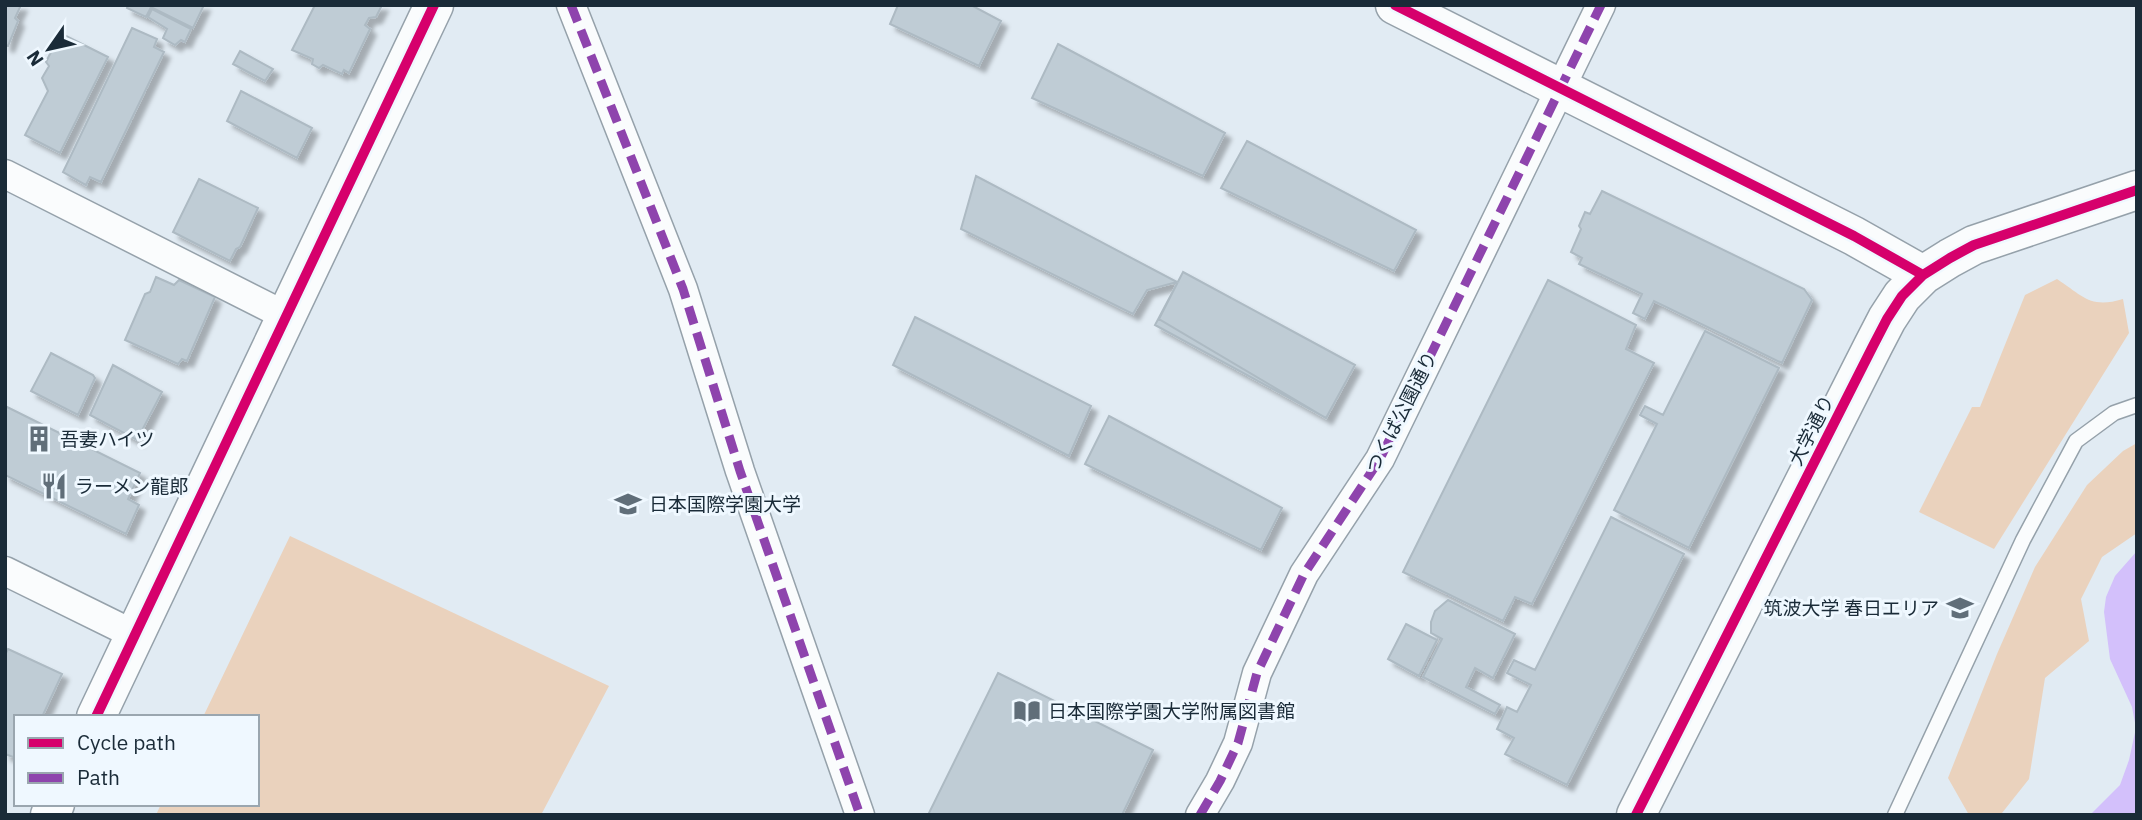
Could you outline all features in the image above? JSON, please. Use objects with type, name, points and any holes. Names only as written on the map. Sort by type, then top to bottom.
[{"type":"street","points":[[97,715],[434,5]]},
{"type":"street","points":[[571,5],[683,289],[740,471],[860,815]]},
{"type":"street","points":[[1395,5],[1854,236],[1923,275]]},
{"type":"street","name":"つくば公園通り","points":[[1200,815],[1238,743],[1257,673],[1304,574],[1380,459],[1601,5]]},
{"type":"street","points":[[5,174],[286,316]]},
{"type":"street","name":"大学通り","points":[[1636,815],[1886,319],[1902,296],[1923,275],[1974,245],[2137,190]]},
{"type":"street","points":[[5,571],[135,635]]},
{"type":"lane","points":[[1895,815],[2023,540],[2076,442],[2114,413],[2137,405]]},
{"type":"shaded area","points":[[2057,279],[2094,302],[2123,299],[2129,333],[1994,549],[1919,512],[1972,407],[1980,407],[2025,295]]},
{"type":"shaded area","points":[[2137,443],[2137,533],[2102,557],[2081,599],[2089,641],[2045,678],[2029,779],[2002,813],[1969,815],[1948,778],[2035,567],[2087,485],[2123,451]]},
{"type":"shaded area","points":[[290,536],[609,686],[541,815],[156,815],[160,806],[259,806],[259,715],[204,715]]},
{"type":"shaded area","points":[[2137,551],[2137,815],[2090,815],[2120,785],[2136,728],[2132,707],[2110,659],[2104,612],[2106,597],[2115,576]]},
{"type":"building","points":[[5,5],[21,5],[8,46],[5,45]]},
{"type":"building","points":[[128,5],[204,5],[193,28],[151,7],[146,17],[127,8]]},
{"type":"building","points":[[315,5],[382,5],[376,17],[369,18],[365,25],[370,29],[349,73],[344,70],[342,74],[323,65],[319,68],[312,64],[313,59],[292,50]]},
{"type":"building","points":[[898,5],[971,5],[1001,21],[979,66],[890,24]]},
{"type":"building","points":[[152,9],[191,29],[185,42],[181,40],[175,45],[163,38],[167,29],[148,17]]},
{"type":"building","points":[[132,28],[157,39],[154,47],[164,52],[101,182],[90,177],[86,185],[63,172]]},
{"type":"building","points":[[62,34],[108,57],[60,153],[25,135],[48,91],[42,78],[49,66],[46,62]]},
{"type":"building","points":[[1058,44],[1225,133],[1203,176],[1032,98]]},
{"type":"building","points":[[240,51],[273,69],[265,81],[233,64]]},
{"type":"building","points":[[241,91],[312,128],[297,158],[227,121]]},
{"type":"building","points":[[1247,141],[1416,230],[1394,271],[1221,188]]},
{"type":"building","points":[[976,176],[1177,282],[1147,290],[1133,314],[961,229]]},
{"type":"building","points":[[199,179],[258,208],[240,247],[230,261],[173,232]]},
{"type":"building","points":[[1602,191],[1804,289],[1812,300],[1782,363],[1654,301],[1645,319],[1633,313],[1642,294],[1579,264],[1582,258],[1571,252],[1581,229],[1579,226],[1585,212],[1590,214]]},
{"type":"building","points":[[1183,272],[1355,365],[1326,418],[1159,319]]},
{"type":"building","points":[[1183,272],[1355,365],[1326,418],[1155,325]]},
{"type":"building","points":[[156,277],[174,285],[179,280],[215,297],[187,361],[182,359],[178,364],[125,340],[145,294],[150,292]]},
{"type":"building","points":[[1548,280],[1636,325],[1626,349],[1654,363],[1532,604],[1515,597],[1503,621],[1403,572]]},
{"type":"building","points":[[915,317],[1091,406],[1069,456],[893,365]]},
{"type":"building","points":[[1705,331],[1779,368],[1689,548],[1614,510],[1657,424],[1640,415],[1645,406],[1663,415]]},
{"type":"building","points":[[51,353],[95,378],[78,415],[31,391]]},
{"type":"building","points":[[113,365],[162,392],[137,440],[90,415]]},
{"type":"building","name":"吾妻ハイツ","points":[[5,406],[140,473],[128,499],[139,505],[126,534],[5,475]]},
{"type":"building","points":[[1109,416],[1282,508],[1261,550],[1085,464]]},
{"type":"building","points":[[1611,517],[1684,554],[1567,785],[1505,754],[1514,738],[1497,729],[1507,707],[1517,712],[1531,685],[1507,673],[1514,660],[1535,670]]},
{"type":"building","points":[[1448,600],[1515,634],[1493,678],[1475,668],[1466,687],[1500,705],[1495,714],[1423,677],[1442,639],[1431,633],[1431,622],[1435,611]]},
{"type":"building","points":[[1406,624],[1437,640],[1419,676],[1388,659]]},
{"type":"building","points":[[8,649],[62,674],[43,715],[14,715],[14,757],[5,754],[5,655]]},
{"type":"building","name":"日本国際学園大学附属図書館","points":[[998,673],[1153,750],[1122,815],[928,815]]},
{"type":"marked path","points":[[571,5],[683,289],[740,471],[860,815]]},
{"type":"marked path","points":[[1200,815],[1238,743],[1257,673],[1304,574],[1380,459],[1601,5]]},
{"type":"cycle path","points":[[97,715],[434,5]]},
{"type":"cycle path","points":[[1395,5],[1854,236],[1923,275]]},
{"type":"cycle path","points":[[1636,815],[1873,346],[1902,296],[1923,275],[1974,245],[2137,190]]},
{"type":"place","name":"吾妻ハイツ","points":[[39,439]]},
{"type":"place","name":"ラーメン龍郎","points":[[54,486]]},
{"type":"place","name":"日本国際学園大学","points":[[628,504]]},
{"type":"place","name":"筑波大学 春日エリア","points":[[1960,608]]},
{"type":"place","name":"日本国際学園大学附属図書館","points":[[1027,711]]}]
